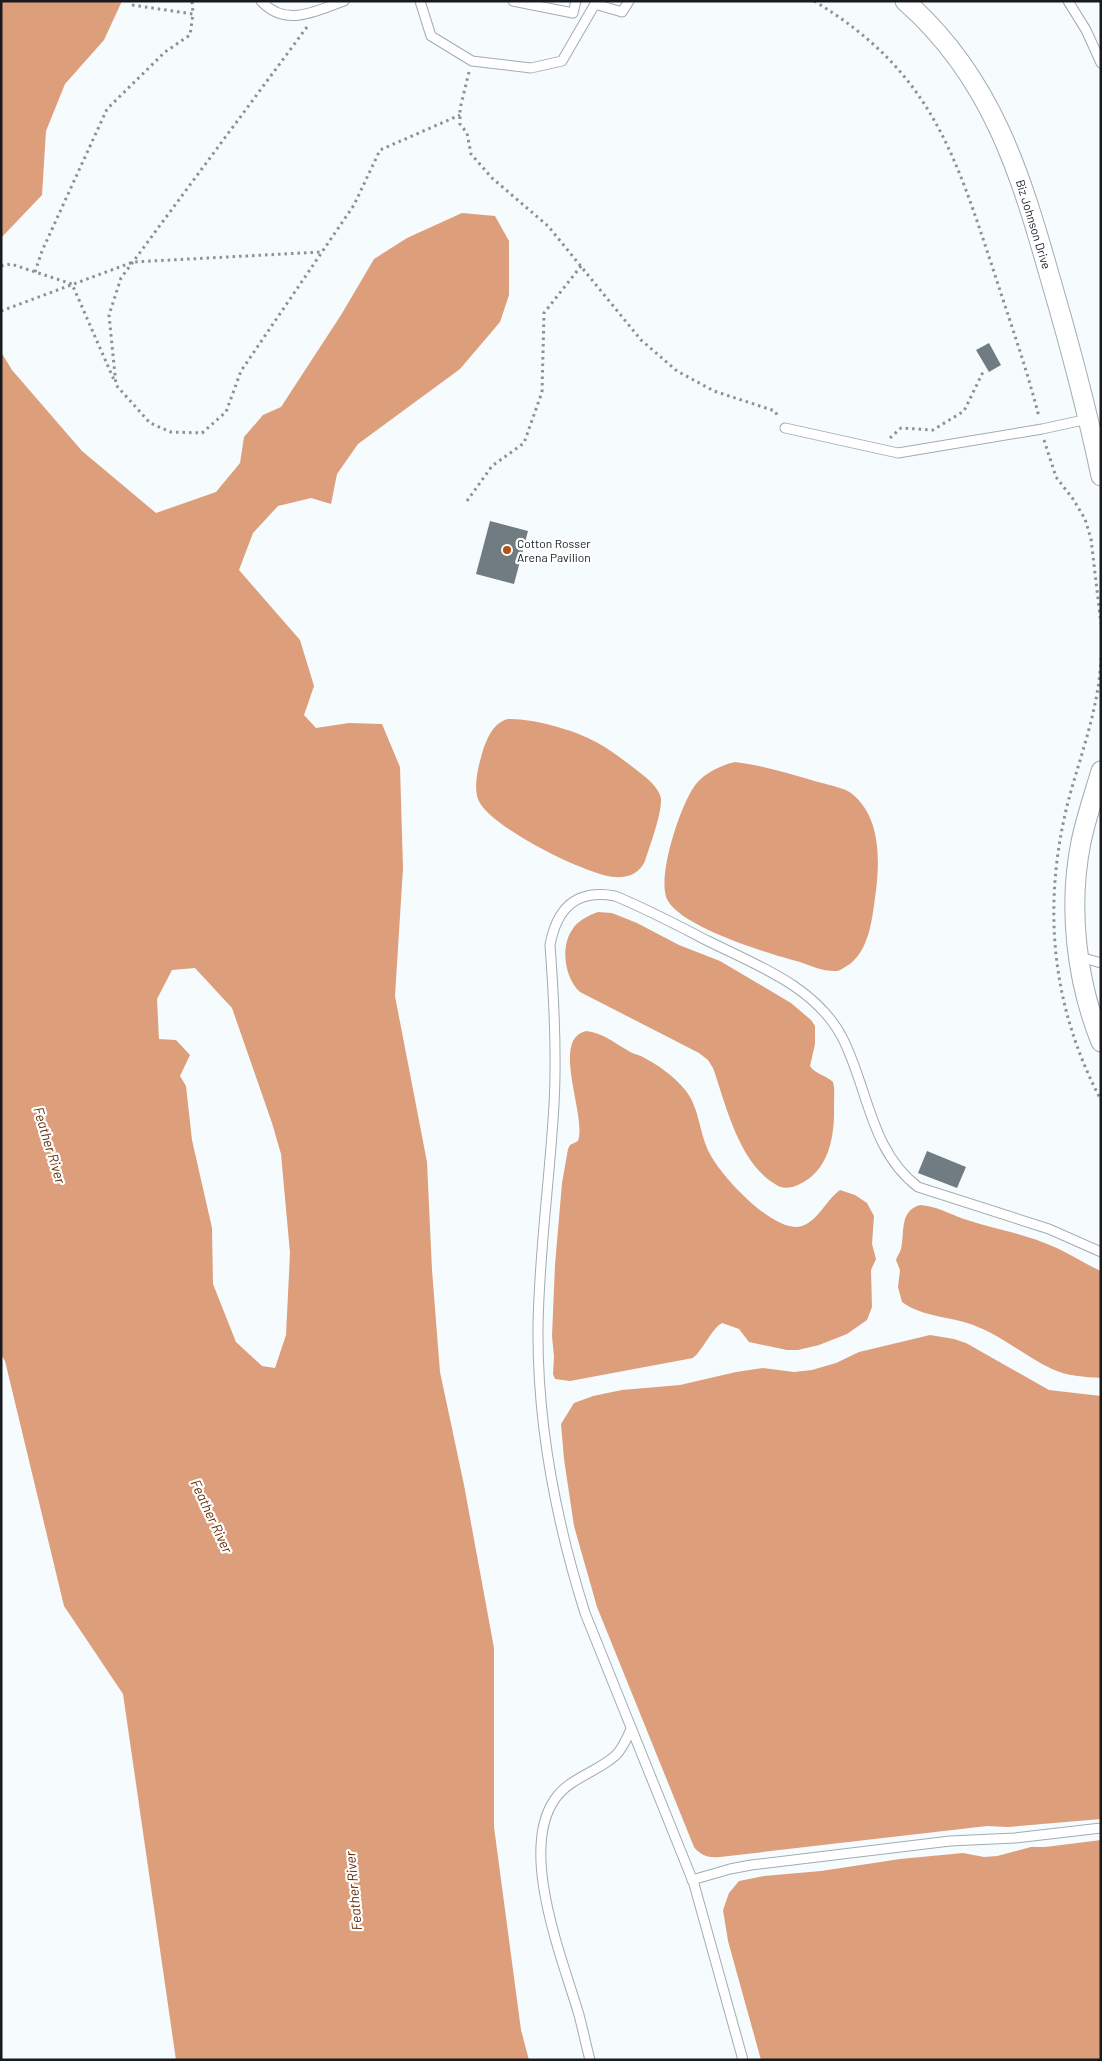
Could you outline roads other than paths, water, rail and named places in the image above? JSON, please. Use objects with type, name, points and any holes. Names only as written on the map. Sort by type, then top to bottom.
[{"type":"street","name":"Biz Johnson Drive","points":[[905,1],[931,26],[963,66],[982,94],[1011,152],[1038,235],[1088,419],[1101,476]]},
{"type":"street","points":[[1101,772],[1081,842],[1075,904],[1080,957],[1087,1001],[1101,1042]]},
{"type":"lane","points":[[261,1],[271,12],[301,16],[344,1]]},
{"type":"lane","points":[[420,1],[431,36],[472,61],[530,68],[562,61],[595,4],[622,12],[629,1]]},
{"type":"lane","points":[[513,1],[573,14],[582,26]]},
{"type":"lane","points":[[573,14],[576,1]]},
{"type":"lane","points":[[1068,1],[1086,30],[1101,63]]},
{"type":"lane","points":[[785,428],[898,453],[1042,429],[1088,419]]},
{"type":"lane","points":[[743,2060],[692,1880],[585,1613],[559,1522],[547,1451],[538,1326],[555,1068],[550,945],[553,928],[562,912],[572,901],[601,893],[615,896],[764,968],[792,984],[813,1000],[828,1016],[841,1036],[869,1111],[886,1149],[894,1164],[906,1178],[918,1187],[937,1195],[1049,1229],[1101,1252]]},
{"type":"lane","points":[[1080,957],[1101,963]]},
{"type":"lane","points":[[590,2060],[544,1891],[541,1858],[542,1832],[548,1811],[555,1798],[567,1787],[617,1754],[631,1729]]},
{"type":"lane","points":[[692,1880],[751,1865],[950,1841],[1015,1838],[1101,1828]]},
{"type":"water","points":[[1,1],[122,1],[104,40],[65,84],[46,131],[42,195],[1,238]]},
{"type":"water","name":"Feather River","points":[[462,213],[495,216],[509,241],[509,295],[500,322],[460,369],[358,444],[337,474],[331,504],[311,498],[278,506],[253,533],[239,570],[300,640],[314,686],[304,715],[316,728],[349,723],[382,724],[400,767],[403,868],[395,996],[427,1162],[432,1270],[440,1372],[464,1485],[494,1648],[494,1827],[521,2030],[529,2060],[176,2060],[123,1694],[64,1606],[5,1361],[1,1354],[1,352],[12,370],[82,451],[156,513],[216,492],[240,463],[244,437],[263,415],[281,407],[341,315],[374,259],[407,238]],"holes":[[[195,968],[232,1008],[281,1154],[290,1253],[286,1335],[275,1368],[262,1366],[236,1342],[213,1284],[212,1228],[192,1140],[186,1086],[180,1076],[190,1055],[176,1040],[159,1039],[157,999],[172,970]]]},
{"type":"water","points":[[508,719],[529,720],[565,729],[587,738],[620,758],[656,787],[661,800],[659,817],[645,861],[640,869],[628,876],[614,877],[582,868],[517,835],[485,810],[478,799],[477,793],[476,781],[480,762],[492,731],[498,724]]},
{"type":"water","points":[[735,762],[772,769],[842,789],[851,793],[869,815],[874,828],[878,870],[869,934],[856,958],[841,970],[828,971],[728,939],[691,921],[677,911],[668,901],[665,891],[667,860],[683,807],[690,793],[700,780],[719,767]]},
{"type":"water","points":[[598,912],[612,913],[637,923],[679,945],[720,961],[791,1003],[811,1020],[815,1026],[815,1044],[810,1066],[833,1082],[834,1115],[829,1150],[818,1170],[810,1178],[797,1185],[784,1188],[763,1175],[752,1162],[735,1132],[713,1068],[708,1060],[699,1053],[580,992],[575,986],[566,962],[565,954],[568,937],[580,921]]},
{"type":"water","points":[[586,1031],[603,1036],[630,1052],[641,1056],[671,1075],[691,1098],[706,1146],[716,1164],[750,1202],[778,1222],[791,1226],[802,1226],[808,1223],[818,1215],[840,1190],[855,1195],[867,1203],[874,1216],[872,1244],[876,1259],[871,1270],[872,1307],[867,1320],[847,1334],[819,1345],[798,1350],[787,1350],[749,1342],[739,1329],[722,1323],[715,1329],[693,1358],[570,1381],[555,1379],[553,1374],[552,1336],[555,1265],[562,1183],[568,1149],[570,1145],[578,1141],[579,1129],[570,1063],[571,1048],[576,1037]]},
{"type":"water","points":[[920,1205],[943,1210],[974,1222],[1033,1239],[1057,1248],[1101,1271],[1101,1378],[1076,1376],[1057,1371],[978,1327],[969,1323],[919,1311],[902,1302],[898,1287],[900,1270],[896,1260],[901,1249],[906,1217],[913,1208]]},
{"type":"water","points":[[930,1335],[966,1343],[1049,1390],[1101,1396],[1101,1819],[1008,1827],[987,1826],[720,1857],[706,1856],[694,1847],[597,1607],[574,1526],[561,1424],[574,1403],[593,1396],[622,1390],[680,1385],[763,1368],[794,1372],[812,1370],[836,1363],[859,1352]]},
{"type":"water","points":[[1101,1840],[1101,2060],[761,2060],[728,1941],[723,1910],[729,1893],[739,1881],[764,1876],[821,1871],[900,1859],[963,1853],[984,1857],[997,1856],[1031,1847]]},
{"type":"place","name":"Cotton Rosser Arena Pavilion","points":[[507,550]]}]
